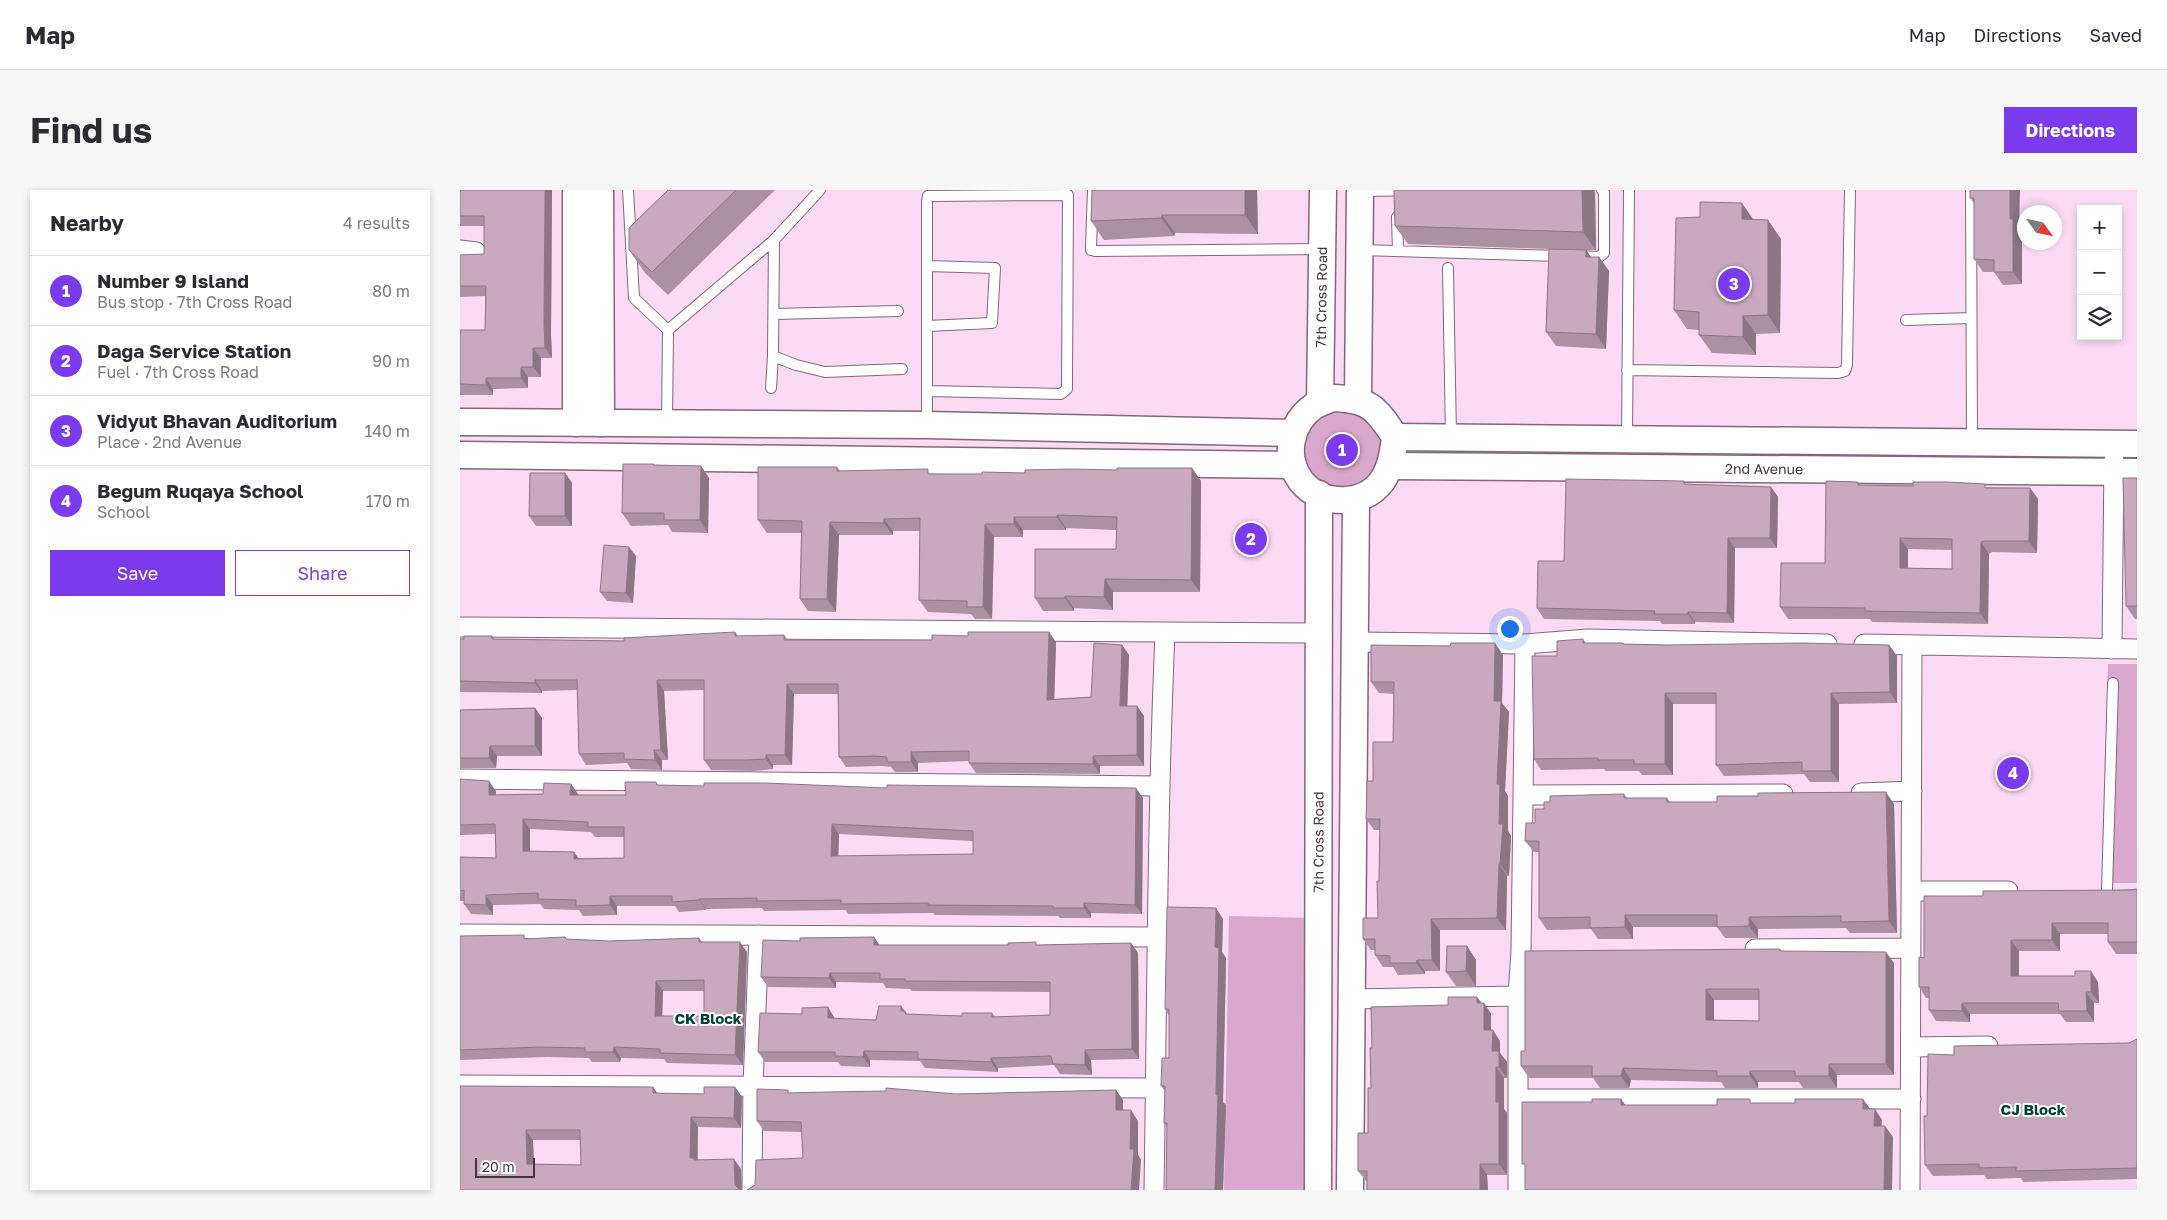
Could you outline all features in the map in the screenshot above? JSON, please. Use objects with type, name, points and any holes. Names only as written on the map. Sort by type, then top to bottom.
[{"type":"street","name":"7th Cross Road","points":[[1320,403],[1323,190]]},
{"type":"street","points":[[1358,400],[1360,191]]},
{"type":"street","points":[[576,423],[588,201]]},
{"type":"street","points":[[588,201],[601,423]]},
{"type":"street","points":[[1332,398],[1358,400],[1370,406],[1383,418],[1395,437],[1390,466],[1381,482],[1368,494],[1356,500],[1333,500],[1319,494],[1301,481],[1293,465],[1290,447],[1293,433],[1302,417],[1320,403],[1332,398]]},
{"type":"street","points":[[460,422],[927,425],[1293,433]]},
{"type":"street","name":"2nd Avenue","points":[[1395,437],[2126,444]]},
{"type":"street","points":[[2112,649],[2126,444]]},
{"type":"street","points":[[460,455],[1293,465]]},
{"type":"street","name":"2nd Avenue","points":[[1390,466],[2125,472]]},
{"type":"street","name":"7th Cross Road","points":[[1318,1190],[1317,634],[1319,494]]},
{"type":"street","points":[[1350,1190],[1356,500]]},
{"type":"street","points":[[460,627],[1317,634]]},
{"type":"street","points":[[1154,1190],[1158,938],[1158,786],[1165,633]]},
{"type":"street","points":[[1356,642],[1525,644],[1588,639],[2137,649]]},
{"type":"street","points":[[1518,1190],[1520,1099],[1518,996],[1521,951],[1525,644]]},
{"type":"street","points":[[1910,1190],[1912,646]]},
{"type":"street","points":[[460,779],[1158,786]]},
{"type":"street","points":[[1847,793],[1912,791]]},
{"type":"street","points":[[1523,795],[1798,794]]},
{"type":"street","points":[[2087,890],[2114,890]]},
{"type":"street","points":[[1911,891],[2028,891]]},
{"type":"street","points":[[460,934],[1158,938]]},
{"type":"street","points":[[752,1190],[753,1085],[759,935]]},
{"type":"street","points":[[1738,950],[1911,948]]},
{"type":"street","points":[[1521,951],[1541,951]]},
{"type":"street","points":[[1351,999],[1518,996]]},
{"type":"street","points":[[1911,1047],[2009,1045]]},
{"type":"street","points":[[460,1084],[1156,1088]]},
{"type":"street","points":[[1520,1099],[1911,1099]]},
{"type":"lane","points":[[628,190],[634,298],[668,330],[667,423]]},
{"type":"lane","points":[[668,330],[774,240],[820,190]]},
{"type":"lane","points":[[1092,190],[1091,250],[1322,249]]},
{"type":"lane","points":[[1360,191],[1397,201],[1427,190]]},
{"type":"lane","points":[[1360,250],[1599,257],[1602,256],[1605,250],[1604,193],[1602,190]]},
{"type":"lane","points":[[1627,440],[1629,190]]},
{"type":"lane","points":[[1627,370],[1838,373],[1845,371],[1850,190]]},
{"type":"lane","points":[[1970,190],[1972,443]]},
{"type":"lane","points":[[927,391],[1061,394],[1065,392],[1067,389],[1068,195],[928,196],[927,266],[927,326],[927,391],[927,425]]},
{"type":"lane","points":[[1397,201],[1398,251]]},
{"type":"lane","points":[[771,388],[774,240]]},
{"type":"lane","points":[[927,266],[995,268],[992,323],[927,326]]},
{"type":"lane","points":[[1448,268],[1451,438]]},
{"type":"lane","points":[[774,314],[898,311]]},
{"type":"lane","points":[[1906,320],[1971,318]]},
{"type":"lane","points":[[773,356],[796,365],[825,372],[902,369]]},
{"type":"lane","points":[[2112,683],[2114,890]]},
{"type":"shaded area","points":[[1343,410],[1358,413],[1375,427],[1379,434],[1382,449],[1379,464],[1365,481],[1358,485],[1343,488],[1328,485],[1311,471],[1307,464],[1304,449],[1307,434],[1321,417],[1328,413]]},
{"type":"shaded area","points":[[2108,664],[2137,664],[2137,883],[2104,883]]},
{"type":"shaded area","points":[[1229,916],[1308,918],[1312,1190],[1224,1190]]},
{"type":"building","points":[[460,190],[545,190],[545,348],[533,348],[533,367],[521,367],[521,378],[486,378],[486,385],[460,384],[460,330],[485,330],[486,286],[460,286],[460,255],[484,254],[484,216],[460,216]]},
{"type":"building","points":[[668,190],[736,190],[652,272],[629,250],[629,228]]},
{"type":"building","points":[[1092,190],[1245,190],[1245,215],[1162,215],[1161,218],[1091,221]]},
{"type":"building","points":[[1394,190],[1582,190],[1583,232],[1395,226]]},
{"type":"building","points":[[1970,190],[2010,190],[2010,219],[2013,219],[2013,272],[1994,272],[1994,260],[1974,259],[1974,198],[1970,198]]},
{"type":"building","points":[[1700,202],[1742,203],[1742,219],[1768,220],[1768,315],[1743,316],[1743,337],[1699,335],[1699,312],[1674,310],[1676,218],[1700,217]]},
{"type":"building","points":[[1549,249],[1586,250],[1586,257],[1599,257],[1596,334],[1546,332]]},
{"type":"building","points":[[623,464],[701,466],[700,520],[664,520],[664,513],[622,513]]},
{"type":"building","points":[[758,467],[837,467],[837,471],[928,469],[928,474],[1025,473],[1025,470],[1192,468],[1191,580],[1105,579],[1104,597],[1065,596],[1065,598],[1035,598],[1035,549],[1116,549],[1117,517],[1057,515],[1057,517],[1014,517],[1014,524],[985,524],[983,607],[967,607],[967,601],[919,600],[920,518],[884,519],[884,523],[830,522],[827,599],[800,599],[802,521],[758,520]]},
{"type":"building","points":[[530,473],[565,473],[565,516],[529,516]]},
{"type":"building","points":[[2123,478],[2137,478],[2137,606],[2126,606]]},
{"type":"building","points":[[1566,479],[1684,481],[1684,484],[1771,487],[1770,538],[1728,538],[1727,613],[1688,612],[1688,614],[1654,614],[1655,611],[1537,608],[1538,561],[1564,561]]},
{"type":"building","points":[[1826,481],[1858,482],[1858,485],[1913,486],[1913,482],[1947,482],[1985,484],[1985,488],[2030,488],[2029,541],[1981,542],[1980,613],[1865,611],[1865,608],[1780,607],[1781,563],[1825,563]],"holes":[[[1900,538],[1952,539],[1952,569],[1900,568]]]},
{"type":"building","points":[[604,545],[629,547],[626,593],[600,592]]},
{"type":"building","points":[[735,632],[735,636],[784,635],[784,640],[932,640],[932,635],[968,636],[968,632],[1049,632],[1047,700],[1091,697],[1094,643],[1122,645],[1120,706],[1137,706],[1137,755],[1093,756],[1093,764],[969,763],[969,751],[911,752],[911,762],[887,762],[887,757],[875,756],[839,757],[838,684],[787,684],[785,755],[766,755],[766,759],[704,760],[704,680],[657,680],[661,750],[654,750],[655,760],[624,759],[624,753],[579,754],[577,680],[535,680],[535,683],[460,681],[460,639],[464,639],[464,636],[492,636],[492,639],[624,641],[624,638]]},
{"type":"building","points":[[1583,639],[1583,643],[1667,645],[1802,643],[1889,645],[1890,692],[1831,693],[1831,771],[1802,771],[1802,762],[1716,765],[1716,693],[1665,693],[1665,764],[1634,764],[1634,760],[1598,760],[1598,758],[1534,759],[1532,656],[1557,656],[1557,641]]},
{"type":"building","points":[[1451,643],[1495,643],[1494,701],[1501,701],[1497,784],[1500,784],[1499,824],[1503,824],[1497,918],[1431,919],[1432,960],[1417,960],[1416,963],[1390,963],[1390,956],[1375,955],[1375,939],[1363,939],[1363,918],[1378,918],[1377,881],[1379,881],[1380,819],[1366,819],[1367,781],[1373,781],[1373,742],[1393,742],[1394,682],[1371,682],[1371,645],[1450,646]]},
{"type":"building","points":[[535,708],[535,746],[490,746],[489,758],[460,758],[460,710]]},
{"type":"building","points":[[460,779],[489,781],[489,795],[543,794],[544,783],[571,784],[570,795],[626,795],[625,782],[656,782],[657,785],[704,786],[704,783],[765,783],[887,788],[887,785],[1136,788],[1135,905],[1084,903],[1084,908],[1053,908],[1053,906],[928,905],[928,903],[841,904],[841,900],[757,901],[757,898],[699,899],[672,902],[672,896],[610,896],[610,905],[576,906],[576,900],[538,899],[538,893],[486,895],[486,905],[464,904],[464,890],[460,891],[460,857],[496,858],[495,824],[460,825]],"holes":[[[523,819],[588,822],[588,827],[624,827],[624,858],[574,859],[574,852],[523,851]],[[832,824],[973,831],[973,854],[831,856]]]},
{"type":"building","points":[[1886,792],[1889,921],[1841,922],[1841,916],[1749,917],[1749,926],[1717,927],[1717,915],[1625,915],[1625,927],[1590,928],[1590,917],[1539,918],[1539,841],[1525,841],[1526,823],[1535,823],[1535,809],[1544,809],[1544,802],[1550,802],[1550,796],[1624,794],[1624,798],[1667,798],[1667,802],[1717,802],[1717,796],[1758,796],[1758,793]]},
{"type":"building","points":[[2137,889],[2137,942],[2108,942],[2108,923],[2052,923],[2052,940],[2011,940],[2011,976],[2075,976],[2075,971],[2091,971],[2091,992],[2086,992],[2087,1011],[2059,1011],[2058,1003],[1962,1003],[1962,1011],[1929,1010],[1929,987],[1919,987],[1919,957],[1924,958],[1924,896],[1983,896],[1983,891]]},
{"type":"building","points":[[1167,907],[1216,908],[1215,947],[1219,948],[1215,1190],[1166,1190],[1167,1123],[1164,1123],[1165,1086],[1161,1086],[1162,1058],[1169,1058],[1169,1009],[1165,1009]]},
{"type":"building","points":[[524,935],[524,939],[565,937],[566,939],[609,941],[699,938],[699,942],[740,942],[735,1055],[660,1053],[660,1049],[614,1047],[613,1052],[585,1052],[585,1048],[540,1047],[460,1050],[460,936]],"holes":[[[704,980],[704,1016],[655,1016],[656,981]]]},
{"type":"building","points":[[874,937],[874,945],[1008,945],[1008,943],[1036,942],[1036,945],[1131,943],[1132,1049],[1085,1050],[1085,1065],[1053,1064],[1051,1056],[991,1058],[991,1062],[918,1059],[918,1052],[864,1051],[863,1057],[835,1056],[835,1052],[758,1052],[760,1013],[802,1014],[802,1008],[828,1007],[828,1018],[876,1020],[879,1006],[901,1006],[901,1011],[905,1011],[905,1014],[962,1016],[962,1013],[992,1013],[992,1017],[1050,1015],[1050,982],[905,981],[905,979],[880,979],[880,973],[830,973],[829,978],[761,977],[763,940],[800,941],[800,938]]},
{"type":"building","points":[[1447,946],[1467,946],[1466,971],[1446,972]]},
{"type":"building","points":[[1780,949],[1780,951],[1886,952],[1886,1064],[1829,1064],[1829,1076],[1795,1076],[1795,1071],[1750,1071],[1750,1076],[1717,1076],[1717,1071],[1623,1068],[1621,1076],[1592,1076],[1592,1066],[1521,1066],[1521,1051],[1525,1051],[1525,951]],"holes":[[[1706,989],[1759,989],[1759,1021],[1706,1020]]]},
{"type":"building","points":[[1448,997],[1477,997],[1477,1003],[1484,1003],[1484,1030],[1493,1030],[1492,1051],[1499,1051],[1499,1067],[1496,1067],[1496,1102],[1499,1102],[1499,1164],[1480,1164],[1480,1190],[1367,1190],[1367,1171],[1358,1171],[1358,1133],[1368,1133],[1368,1088],[1371,1088],[1370,1048],[1372,1048],[1371,1007],[1448,1005]]},
{"type":"building","points":[[2137,1039],[2137,1168],[2016,1171],[2016,1167],[1979,1168],[1979,1164],[1925,1165],[1924,1116],[1927,1116],[1928,1054],[1954,1055],[1954,1046],[2129,1043]]},
{"type":"building","points":[[460,1086],[653,1087],[653,1093],[704,1094],[704,1087],[735,1087],[734,1118],[691,1117],[690,1158],[694,1158],[694,1160],[734,1159],[735,1185],[741,1190],[460,1190]],"holes":[[[526,1130],[580,1130],[581,1165],[527,1164]]]},
{"type":"building","points":[[886,1088],[956,1094],[1116,1090],[1116,1110],[1131,1110],[1130,1149],[1134,1149],[1131,1190],[747,1190],[755,1185],[756,1160],[803,1158],[801,1122],[757,1121],[757,1089],[788,1090],[788,1093],[886,1091]]},
{"type":"building","points":[[1592,1099],[1621,1099],[1621,1105],[1717,1105],[1717,1099],[1750,1099],[1750,1103],[1795,1103],[1795,1099],[1863,1099],[1863,1109],[1875,1109],[1874,1126],[1885,1126],[1884,1190],[1525,1190],[1525,1164],[1522,1164],[1522,1102],[1592,1102]]},
{"type":"place","name":"Vidyut Bhavan Auditorium","points":[[1734,284]]},
{"type":"place","name":"Number 9 Island","points":[[1342,450]]},
{"type":"place","name":"Daga Service Station","points":[[1251,539]]},
{"type":"place","name":"Begum Ruqaya School","points":[[2013,773]]},
{"type":"district","name":"CK Block","points":[[708,1019]]},
{"type":"district","name":"CJ Block","points":[[2033,1110]]}]
